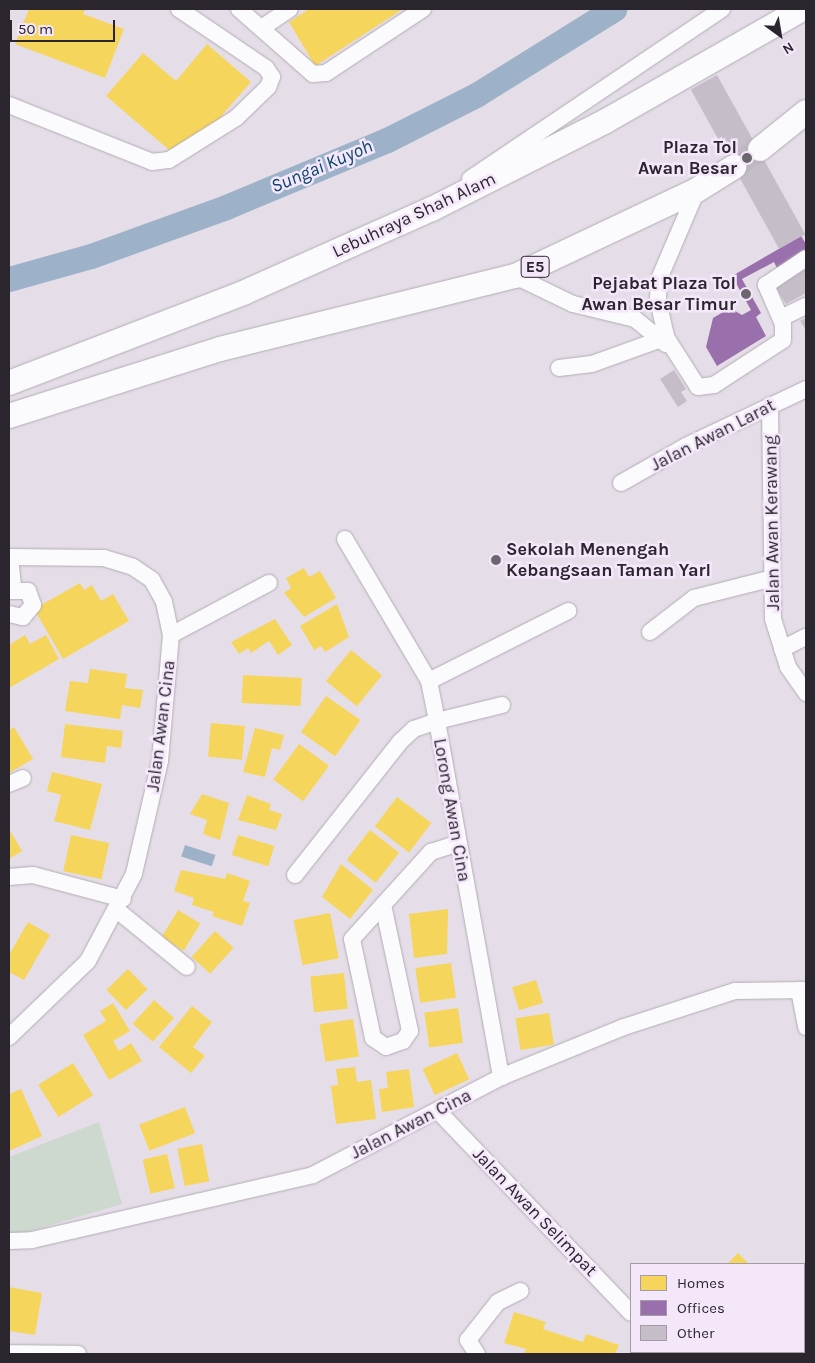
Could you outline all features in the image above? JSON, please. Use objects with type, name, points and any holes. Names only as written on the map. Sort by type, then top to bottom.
[{"type":"highway","name":"Lebuhraya Shah Alam","points":[[9,383],[243,293],[410,219],[606,121],[802,9]]},
{"type":"highway","points":[[760,149],[806,112]]},
{"type":"highway","name":"E5","points":[[9,416],[220,349],[515,276],[697,190],[734,167]]},
{"type":"street","points":[[9,105],[152,162],[169,160],[236,118],[268,87],[272,77],[266,68],[179,9]]},
{"type":"street","points":[[239,9],[263,27],[313,74],[326,73],[423,9]]},
{"type":"street","points":[[263,27],[290,9]]},
{"type":"street","points":[[410,219],[722,9]]},
{"type":"street","points":[[697,190],[658,278],[662,325],[676,356],[691,381],[706,388],[777,346],[784,332],[781,318],[768,297],[766,285],[806,258]]},
{"type":"street","points":[[515,276],[573,304],[634,319],[661,339],[676,356]]},
{"type":"street","points":[[781,318],[806,306]]},
{"type":"street","points":[[560,368],[601,362],[661,339]]},
{"type":"street","name":"Jalan Awan Larat","points":[[621,483],[770,405],[806,389]]},
{"type":"street","name":"Jalan Awan Kerawang","points":[[770,405],[773,619],[788,667],[806,693]]},
{"type":"street","points":[[345,539],[429,681],[436,722],[502,705]]},
{"type":"street","points":[[9,557],[11,590],[28,591],[33,606],[23,617],[9,614]]},
{"type":"street","name":"Jalan Awan Cina","points":[[9,557],[104,558],[133,567],[152,580],[164,602],[171,635],[160,761],[134,874],[120,905],[88,961],[9,1037]]},
{"type":"street","points":[[650,632],[694,598],[773,578]]},
{"type":"street","points":[[171,635],[269,583]]},
{"type":"street","points":[[429,681],[568,610]]},
{"type":"street","points":[[782,649],[806,637]]},
{"type":"street","name":"Lorong Awan Cina","points":[[294,875],[401,741],[414,729],[436,722],[501,1077]]},
{"type":"street","points":[[383,905],[410,1031],[404,1041],[386,1047],[373,1038],[352,939],[431,852],[458,843]]},
{"type":"street","points":[[9,876],[33,875],[120,905],[187,967]]},
{"type":"street","points":[[803,990],[806,1027]]},
{"type":"street","name":"Jalan Awan Cina","points":[[9,1241],[32,1240],[313,1175],[501,1077],[624,1027],[735,991],[803,990]]},
{"type":"street","name":"Jalan Awan Selimpat","points":[[438,1111],[630,1312]]},
{"type":"street","points":[[477,1354],[468,1340],[498,1302],[521,1291]]},
{"type":"street","points":[[9,1353],[78,1354]]},
{"type":"shaded area","points":[[99,1122],[122,1204],[21,1234],[9,1233],[9,1157]]},
{"type":"water","points":[[185,845],[215,855],[212,866],[181,856]]},
{"type":"building: Homes","points":[[29,9],[85,9],[83,14],[124,29],[105,78],[15,44]]},
{"type":"building: Homes","points":[[309,9],[403,9],[315,66],[289,22]]},
{"type":"building: Homes","points":[[207,44],[251,82],[182,161],[106,96],[143,53],[176,81]]},
{"type":"building: Homes","points":[[304,568],[309,577],[320,571],[336,598],[304,617],[284,593],[291,588],[286,578]]},
{"type":"building: Homes","points":[[80,583],[84,590],[92,585],[101,601],[113,594],[129,621],[63,659],[34,609]]},
{"type":"building: Homes","points":[[337,604],[349,637],[325,652],[321,646],[314,650],[300,626]]},
{"type":"building: Homes","points":[[275,619],[292,645],[278,655],[269,641],[251,653],[248,648],[239,654],[231,642]]},
{"type":"building: Homes","points":[[25,635],[30,644],[46,635],[59,659],[9,688],[9,645]]},
{"type":"building: Homes","points":[[351,650],[382,675],[357,706],[326,681]]},
{"type":"building: Homes","points":[[90,669],[127,674],[125,688],[143,690],[140,708],[122,705],[120,719],[65,711],[70,681],[88,683]]},
{"type":"building: Homes","points":[[243,675],[302,678],[300,706],[242,703]]},
{"type":"building: Homes","points":[[326,696],[360,720],[335,756],[301,732]]},
{"type":"building: Homes","points":[[211,723],[245,726],[242,760],[208,757]]},
{"type":"building: Homes","points":[[65,724],[123,731],[121,748],[107,746],[105,763],[61,757]]},
{"type":"building: Homes","points":[[14,727],[33,759],[9,773],[9,731]]},
{"type":"building: Homes","points":[[255,728],[284,735],[280,750],[272,748],[265,777],[243,772]]},
{"type":"building: Homes","points":[[299,744],[329,766],[303,801],[273,780]]},
{"type":"building: Homes","points":[[52,772],[102,784],[90,830],[54,821],[61,795],[47,791]]},
{"type":"building: Homes","points":[[202,794],[229,803],[220,840],[203,834],[207,820],[190,814]]},
{"type":"building: Homes","points":[[247,795],[271,804],[269,810],[282,814],[276,830],[238,820]]},
{"type":"building: Homes","points":[[397,797],[431,823],[409,852],[375,827]]},
{"type":"building: Homes","points":[[9,829],[22,851],[9,859]]},
{"type":"building: Homes","points":[[370,830],[399,853],[376,883],[347,860]]},
{"type":"building: Homes","points":[[71,835],[109,843],[101,879],[63,871]]},
{"type":"building: Homes","points":[[238,835],[274,846],[268,866],[232,855]]},
{"type":"building: Homes","points":[[341,864],[373,890],[350,919],[322,897]]},
{"type":"building: Homes","points":[[181,870],[225,879],[227,873],[250,881],[243,901],[250,903],[242,926],[212,916],[214,912],[192,905],[194,898],[174,891]]},
{"type":"building: Homes","points":[[448,909],[447,954],[414,958],[409,914]]},
{"type":"building: Homes","points":[[178,910],[200,923],[184,951],[162,937]]},
{"type":"building: Homes","points":[[330,913],[339,958],[302,965],[294,920]]},
{"type":"building: Homes","points":[[28,922],[50,935],[24,980],[9,972],[9,955]]},
{"type":"building: Homes","points":[[215,931],[234,948],[210,974],[192,957]]},
{"type":"building: Homes","points":[[451,963],[456,998],[420,1003],[415,968]]},
{"type":"building: Homes","points":[[128,969],[147,989],[126,1010],[106,990]]},
{"type":"building: Homes","points":[[344,973],[348,1009],[314,1012],[310,977]]},
{"type":"building: Homes","points":[[536,980],[543,1003],[519,1010],[512,987]]},
{"type":"building: Homes","points":[[154,1000],[174,1018],[153,1042],[133,1024]]},
{"type":"building: Homes","points":[[113,1003],[130,1031],[113,1041],[119,1051],[131,1043],[142,1061],[109,1080],[83,1035],[106,1021],[100,1011]]},
{"type":"building: Homes","points":[[192,1006],[212,1022],[193,1047],[205,1056],[191,1073],[159,1047]]},
{"type":"building: Homes","points":[[458,1008],[463,1043],[429,1047],[424,1013]]},
{"type":"building: Homes","points":[[549,1013],[554,1045],[520,1050],[515,1018]]},
{"type":"building: Homes","points":[[353,1019],[359,1057],[325,1062],[319,1024]]},
{"type":"building: Homes","points":[[457,1053],[469,1079],[435,1095],[423,1069]]},
{"type":"building: Homes","points":[[73,1063],[93,1095],[58,1117],[38,1085]]},
{"type":"building: Homes","points":[[355,1067],[357,1082],[371,1080],[376,1119],[336,1124],[331,1086],[338,1085],[336,1069]]},
{"type":"building: Homes","points":[[409,1069],[414,1107],[382,1112],[379,1089],[388,1088],[386,1072]]},
{"type":"building: Homes","points":[[21,1089],[42,1136],[9,1151],[9,1094]]},
{"type":"building: Homes","points":[[185,1107],[195,1133],[149,1151],[139,1125]]},
{"type":"building: Homes","points":[[202,1144],[209,1181],[185,1186],[177,1149]]},
{"type":"building: Homes","points":[[167,1154],[175,1188],[151,1194],[143,1160]]},
{"type":"building: Homes","points":[[738,1253],[748,1263],[728,1263]]},
{"type":"building: Homes","points":[[9,1287],[42,1293],[35,1335],[9,1331]]},
{"type":"building: Homes","points":[[514,1312],[546,1322],[543,1329],[583,1342],[586,1334],[619,1345],[615,1354],[524,1354],[526,1349],[504,1343]]},
{"type":"building: Homes","points":[[805,1338],[806,1354],[749,1354],[805,1353]]},
{"type":"building: Offices","name":"Pejabat Plaza Tol Awan Besar Timur","points":[[801,236],[806,244],[804,255],[777,268],[774,262],[742,279],[761,313],[756,317],[766,336],[717,366],[706,347],[713,318],[730,308],[742,315],[751,310],[732,276]]},
{"type":"building: Other","name":"Plaza Tol Awan Besar","points":[[717,75],[805,234],[779,249],[691,90]]},
{"type":"building: Other","points":[[806,269],[806,293],[786,304],[775,286]]},
{"type":"building: Other","points":[[806,318],[806,330],[800,321]]},
{"type":"building: Other","points":[[674,370],[686,389],[681,392],[687,401],[678,407],[660,379]]},
{"type":"waterway","name":"Sungai Kuyoh","points":[[9,279],[91,256],[226,207],[387,140],[476,95],[614,9]]},
{"type":"tunnel","points":[[734,167],[760,149]]},
{"type":"place","name":"Plaza Tol Awan Besar","points":[[747,158]]},
{"type":"place","name":"Pejabat Plaza Tol Awan Besar Timur","points":[[746,294]]},
{"type":"place","name":"Sekolah Menengah Kebangsaan Taman Yarl","points":[[496,560]]}]
